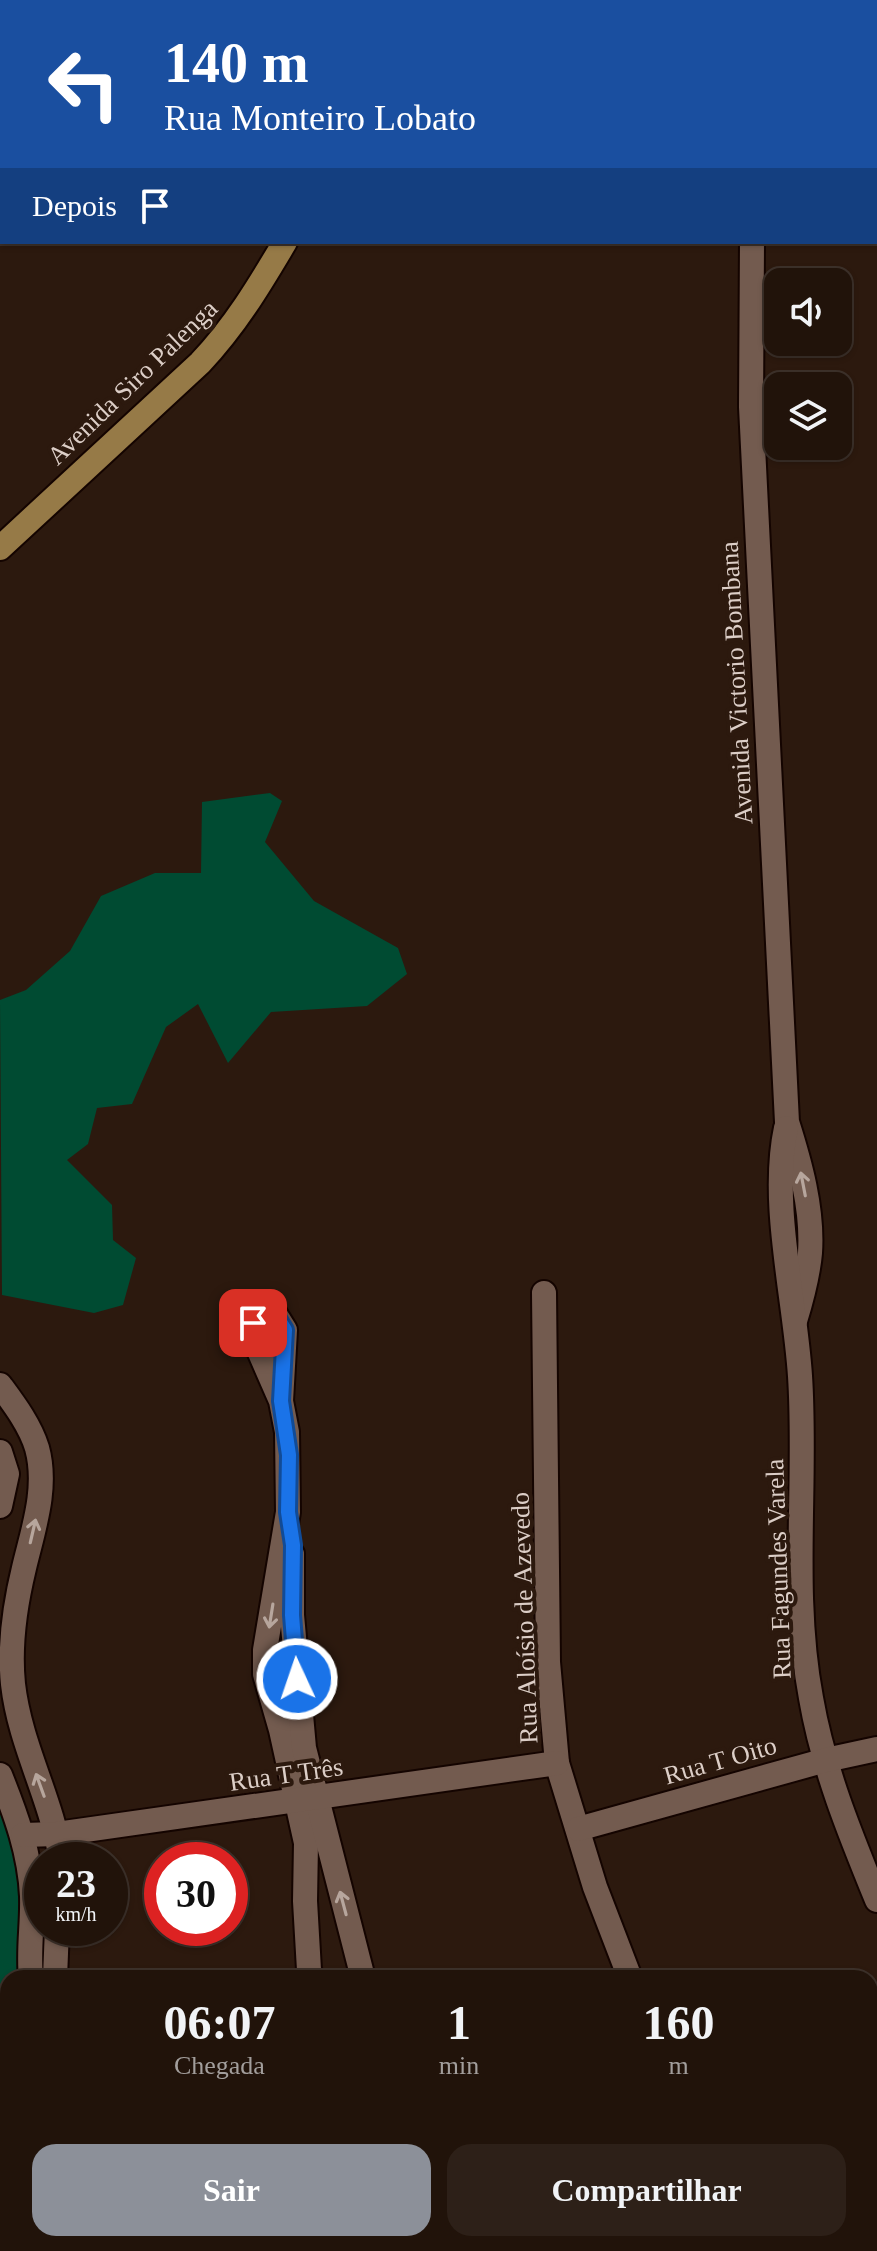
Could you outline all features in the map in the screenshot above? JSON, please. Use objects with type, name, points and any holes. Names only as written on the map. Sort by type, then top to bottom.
[{"type":"main road","name":"Avenida Siro Palenga","points":[[0,548],[224,338],[243,313],[284,244]]},
{"type":"street","name":"Avenida Victorio Bombana","points":[[752,244],[751,407],[787,1122],[781,1150],[780,1177],[795,1321]]},
{"type":"street","name":"Rua Aloísio de Azevedo","points":[[544,1293],[548,1662],[557,1763],[595,1887],[627,1970]]},
{"type":"street","name":"Rua Fagundes Varela","points":[[795,1321],[803,1435],[804,1640],[810,1698],[839,1806],[877,1900]]},
{"type":"street","points":[[0,1385],[24,1420],[36,1448],[41,1475],[40,1501],[16,1601],[12,1680],[25,1747],[58,1842]]},
{"type":"street","points":[[281,1401],[289,1455],[292,1615],[304,1748],[308,1869],[305,1901],[309,1970]]},
{"type":"street","points":[[0,1452],[7,1474],[0,1506]]},
{"type":"street","name":"Rua T Oito","points":[[578,1829],[826,1760],[877,1749]]},
{"type":"street","name":"Rua T Três","points":[[23,1835],[57,1834],[557,1763]]},
{"type":"street","points":[[0,1775],[23,1835],[32,1896],[31,1970]]},
{"type":"street","points":[[305,1799],[360,1970]]},
{"type":"street","points":[[55,1970],[56,1946]]},
{"type":"green space","points":[[270,793],[282,801],[265,842],[314,901],[398,948],[407,974],[367,1006],[271,1012],[228,1063],[198,1004],[166,1027],[132,1104],[97,1108],[88,1144],[67,1160],[112,1205],[113,1240],[136,1258],[123,1305],[94,1313],[2,1295],[0,1000],[26,990],[70,951],[101,896],[155,873],[201,873],[202,802]]},
{"type":"green space","points":[[0,1770],[21,1825],[24,1946],[27,1946],[29,1970],[0,1970]]},
{"type":"route","points":[[253,1323],[265,1314],[275,1314],[285,1330],[281,1401],[289,1455],[288,1512],[293,1545],[292,1615],[297,1679]]}]
